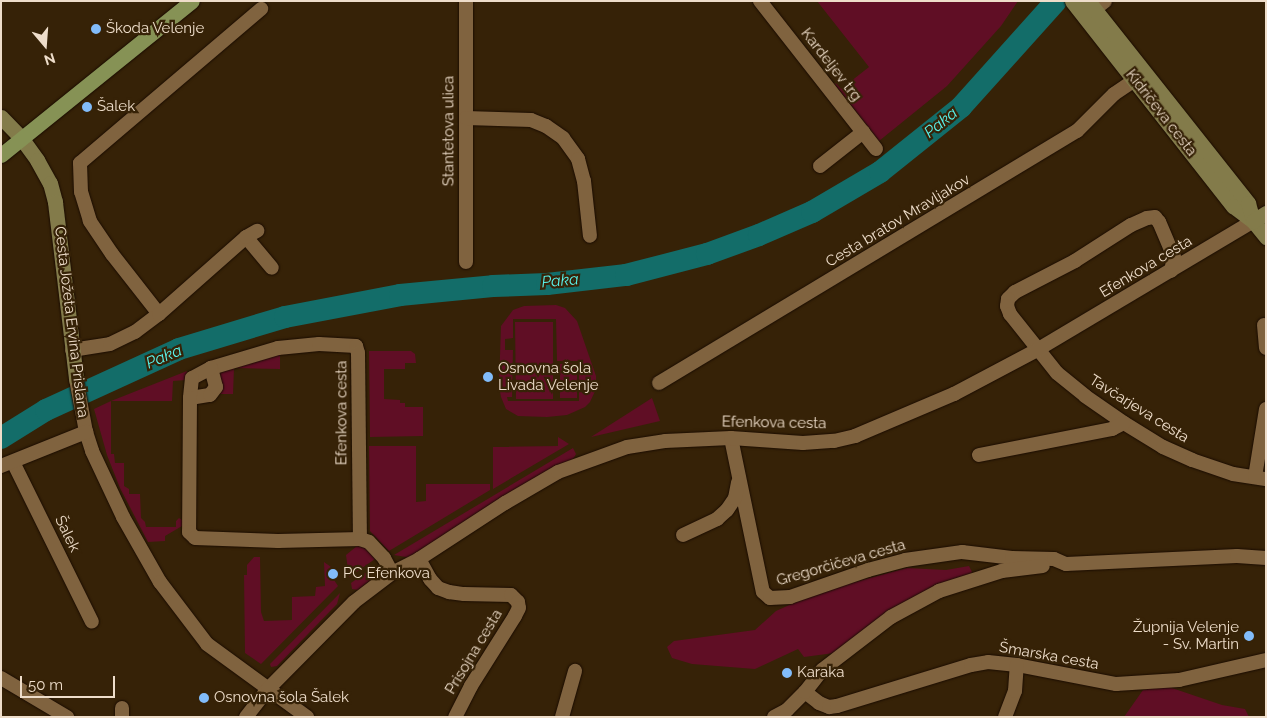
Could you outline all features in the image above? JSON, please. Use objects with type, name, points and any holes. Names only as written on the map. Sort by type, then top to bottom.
[{"type":"main road","points":[[1,156],[192,1]]},
{"type":"main road","name":"Kidričeva cesta","points":[[1072,1],[1093,7],[1233,206],[1259,218],[1266,237]]},
{"type":"main road","name":"Cesta Jožeta Ervina Prislana","points":[[1,117],[22,139],[50,183],[55,202],[76,379]]},
{"type":"street","name":"Stantetova ulica","points":[[466,1],[466,262]]},
{"type":"street","name":"Kardeljev trg","points":[[760,1],[876,149]]},
{"type":"street","points":[[159,314],[112,254],[90,221],[80,192],[80,163],[261,9]]},
{"type":"street","name":"Cesta bratov Mravljakov","points":[[659,383],[1077,131],[1114,94],[1140,76]]},
{"type":"street","points":[[466,118],[531,120],[546,126],[563,138],[578,159],[584,181],[590,236]]},
{"type":"street","points":[[820,166],[863,132]]},
{"type":"street","name":"Tavčarjeva cesta","points":[[1171,271],[1174,256],[1159,222],[1155,218],[1147,218],[1131,225],[1075,261],[1015,292],[1008,299],[1007,306],[1010,314],[1057,373],[1085,396],[1124,423],[1163,447],[1192,460],[1233,474],[1261,478]]},
{"type":"street","name":"Efenkova cesta","points":[[268,689],[354,602],[392,573],[419,559],[505,503],[558,472],[627,447],[646,444],[697,438],[731,438],[803,443],[834,441],[855,436],[954,394],[1037,350],[1259,218]]},
{"type":"street","points":[[72,350],[110,344],[135,332],[159,314],[252,234],[272,268]]},
{"type":"street","points":[[1264,325],[1266,348]]},
{"type":"street","name":"Efenkova cesta","points":[[319,344],[356,346],[358,352],[360,539],[278,542],[195,538],[189,532],[190,398],[192,378],[213,372],[278,348],[319,344]]},
{"type":"street","points":[[190,398],[210,395],[216,387],[213,372]]},
{"type":"street","name":"Cesta Jožeta Ervina Prislana","points":[[76,379],[86,432],[123,517],[160,582],[207,644],[268,689]]},
{"type":"street","points":[[1261,478],[1266,409]]},
{"type":"street","points":[[979,455],[1112,429],[1124,423]]},
{"type":"street","name":"Šalek","points":[[86,432],[7,464],[92,622]]},
{"type":"street","name":"Gregorčičeva cesta","points":[[731,438],[763,592],[770,598],[790,597],[868,570],[905,560],[962,552],[1019,558],[1054,559],[1066,564],[1237,556],[1266,558]]},
{"type":"street","points":[[683,535],[717,519],[727,510],[735,498],[739,478]]},
{"type":"street","points":[[360,539],[369,542],[384,558],[392,573]]},
{"type":"street","name":"Prisojna cesta","points":[[419,559],[430,579],[438,588],[464,594],[511,595],[518,602],[516,616],[471,686],[455,717]]},
{"type":"street","points":[[774,717],[787,710],[805,692],[822,670],[848,648],[891,617],[938,591],[1002,571],[1066,564]]},
{"type":"street","name":"Šmarska cesta","points":[[805,692],[819,703],[837,711],[971,665],[988,662],[1016,665],[1116,684],[1178,680],[1266,660]]},
{"type":"street","points":[[1005,717],[1015,691],[1016,665]]},
{"type":"street","points":[[562,717],[575,671]]},
{"type":"street","points":[[1,678],[66,717]]},
{"type":"street","points":[[246,717],[268,689],[307,717]]},
{"type":"shaded area","points":[[817,1],[1018,1],[1001,26],[947,86],[879,141],[834,83],[841,89],[869,67]]},
{"type":"shaded area","points":[[556,305],[565,308],[577,321],[596,376],[596,389],[590,402],[585,407],[567,415],[547,417],[518,416],[506,409],[499,386],[501,326],[513,310],[524,306]],"holes":[[[513,319],[556,319],[557,361],[579,361],[579,401],[508,401],[507,397],[512,397],[513,350],[505,350],[505,339],[513,338]]]},
{"type":"shaded area","points":[[515,322],[553,322],[553,399],[516,399]]},
{"type":"shaded area","points":[[369,351],[411,351],[415,354],[416,363],[405,363],[405,369],[384,369],[384,399],[400,400],[400,403],[405,403],[405,407],[423,407],[423,436],[370,437]]},
{"type":"shaded area","points":[[280,352],[280,369],[234,368],[233,394],[218,394],[219,372]]},
{"type":"shaded area","points":[[577,363],[577,398],[560,398],[560,364]]},
{"type":"shaded area","points":[[187,371],[186,380],[173,381],[172,401],[111,401]]},
{"type":"shaded area","points":[[652,398],[660,421],[591,437]]},
{"type":"shaded area","points":[[111,401],[111,454],[114,454],[115,463],[124,463],[124,486],[129,489],[129,494],[140,494],[141,518],[145,522],[146,527],[176,527],[176,521],[179,518],[182,520],[182,526],[165,536],[165,541],[148,542],[120,488],[107,455],[94,409]]},
{"type":"shaded area","points":[[558,437],[569,444],[493,489],[493,447],[558,446]]},
{"type":"shaded area","points":[[369,446],[416,446],[416,502],[426,501],[426,484],[490,484],[490,490],[389,551],[370,531]]},
{"type":"shaded area","points":[[573,448],[576,454],[573,459],[407,559],[406,557],[394,555]]},
{"type":"shaded area","points":[[357,546],[365,548],[375,559],[349,577],[346,555]]},
{"type":"shaded area","points":[[254,557],[260,557],[261,612],[264,621],[292,620],[292,597],[315,596],[316,587],[325,586],[324,562],[331,567],[327,570],[330,580],[334,580],[338,586],[261,664],[245,653],[244,575],[247,575],[247,565]]},
{"type":"shaded area","points":[[377,565],[377,575],[358,590],[352,589],[351,583]]},
{"type":"shaded area","points":[[969,566],[972,572],[969,577],[834,653],[804,657],[798,649],[755,669],[692,664],[672,658],[667,647],[674,641],[755,630],[776,611],[818,592],[907,568],[946,570]]},
{"type":"shaded area","points":[[340,593],[337,604],[277,666],[271,667],[270,664]]},
{"type":"shaded area","points":[[1166,686],[1222,705],[1245,709],[1249,717],[1124,717],[1143,690]]},
{"type":"waterway","name":"Paka","points":[[1,438],[46,410],[179,349],[285,317],[400,295],[493,286],[547,284],[626,275],[707,254],[759,235],[812,212],[880,172],[961,107],[1056,1]]},
{"type":"place","name":"Škoda Velenje","points":[[96,29]]},
{"type":"place","name":"Šalek","points":[[87,107]]},
{"type":"place","name":"Osnovna šola Livada Velenje","points":[[488,377]]},
{"type":"place","name":"PC Efenkova","points":[[333,574]]},
{"type":"place","name":"Župnija Velenje - Sv. Martin","points":[[1249,636]]},
{"type":"place","name":"Karaka","points":[[787,673]]},
{"type":"place","name":"Osnovna šola Šalek","points":[[204,698]]}]
